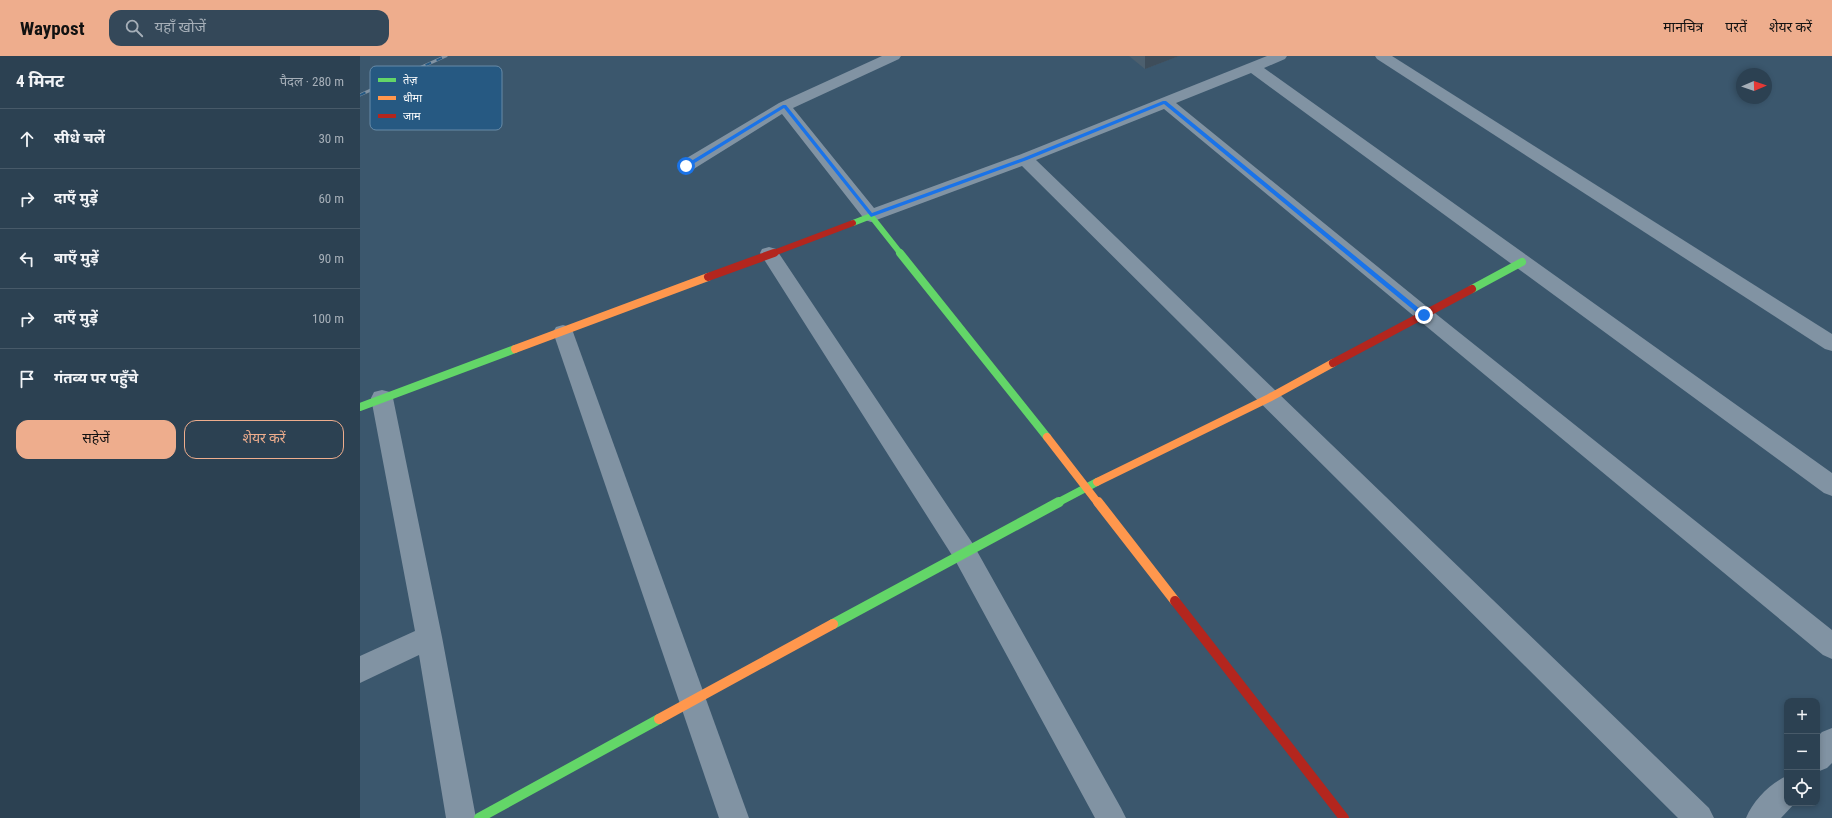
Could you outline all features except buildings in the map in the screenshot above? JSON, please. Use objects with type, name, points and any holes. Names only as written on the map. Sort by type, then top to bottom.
[{"type":"street","points":[[686,166],[784,106],[894,56]]},
{"type":"street","points":[[461,818],[429,637],[371,402],[563,332],[769,253],[1025,159],[1280,56]]},
{"type":"street","points":[[1382,56],[1832,344]]},
{"type":"street","points":[[1253,67],[1832,486]]},
{"type":"street","points":[[1165,102],[1424,315],[1832,646]]},
{"type":"street","points":[[784,106],[1087,487],[1344,818]]},
{"type":"street","points":[[1025,159],[1699,818]]},
{"type":"street","points":[[769,253],[964,552],[1111,818]]},
{"type":"street","points":[[479,818],[964,552],[1087,487],[1269,398],[1522,262]]},
{"type":"street","points":[[563,332],[734,818]]},
{"type":"street","points":[[360,670],[429,637]]},
{"type":"street","points":[[1820,755],[1832,742]]},
{"type":"street","points":[[1761,818],[1784,793]]},
{"type":"railway","points":[[424,66],[446,56]]},
{"type":"railway","points":[[360,95],[370,90]]},
{"type":"traffic: fast","points":[[853,223],[871,216],[1047,437]]},
{"type":"traffic: fast","points":[[1472,289],[1522,262]]},
{"type":"traffic: fast","points":[[360,407],[515,349]]},
{"type":"traffic: fast","points":[[833,624],[964,552],[1097,482]]},
{"type":"traffic: fast","points":[[479,818],[659,719]]},
{"type":"traffic: slow","points":[[515,349],[708,277]]},
{"type":"traffic: slow","points":[[1097,482],[1269,398],[1333,363]]},
{"type":"traffic: slow","points":[[1047,437],[1175,601]]},
{"type":"traffic: slow","points":[[659,719],[833,624]]},
{"type":"traffic: jam","points":[[708,277],[853,223]]},
{"type":"traffic: jam","points":[[1333,363],[1472,289]]},
{"type":"traffic: jam","points":[[1175,601],[1344,818]]},
{"type":"route","points":[[686,166],[784,106],[871,216],[1025,159],[1165,102],[1424,315]]}]
